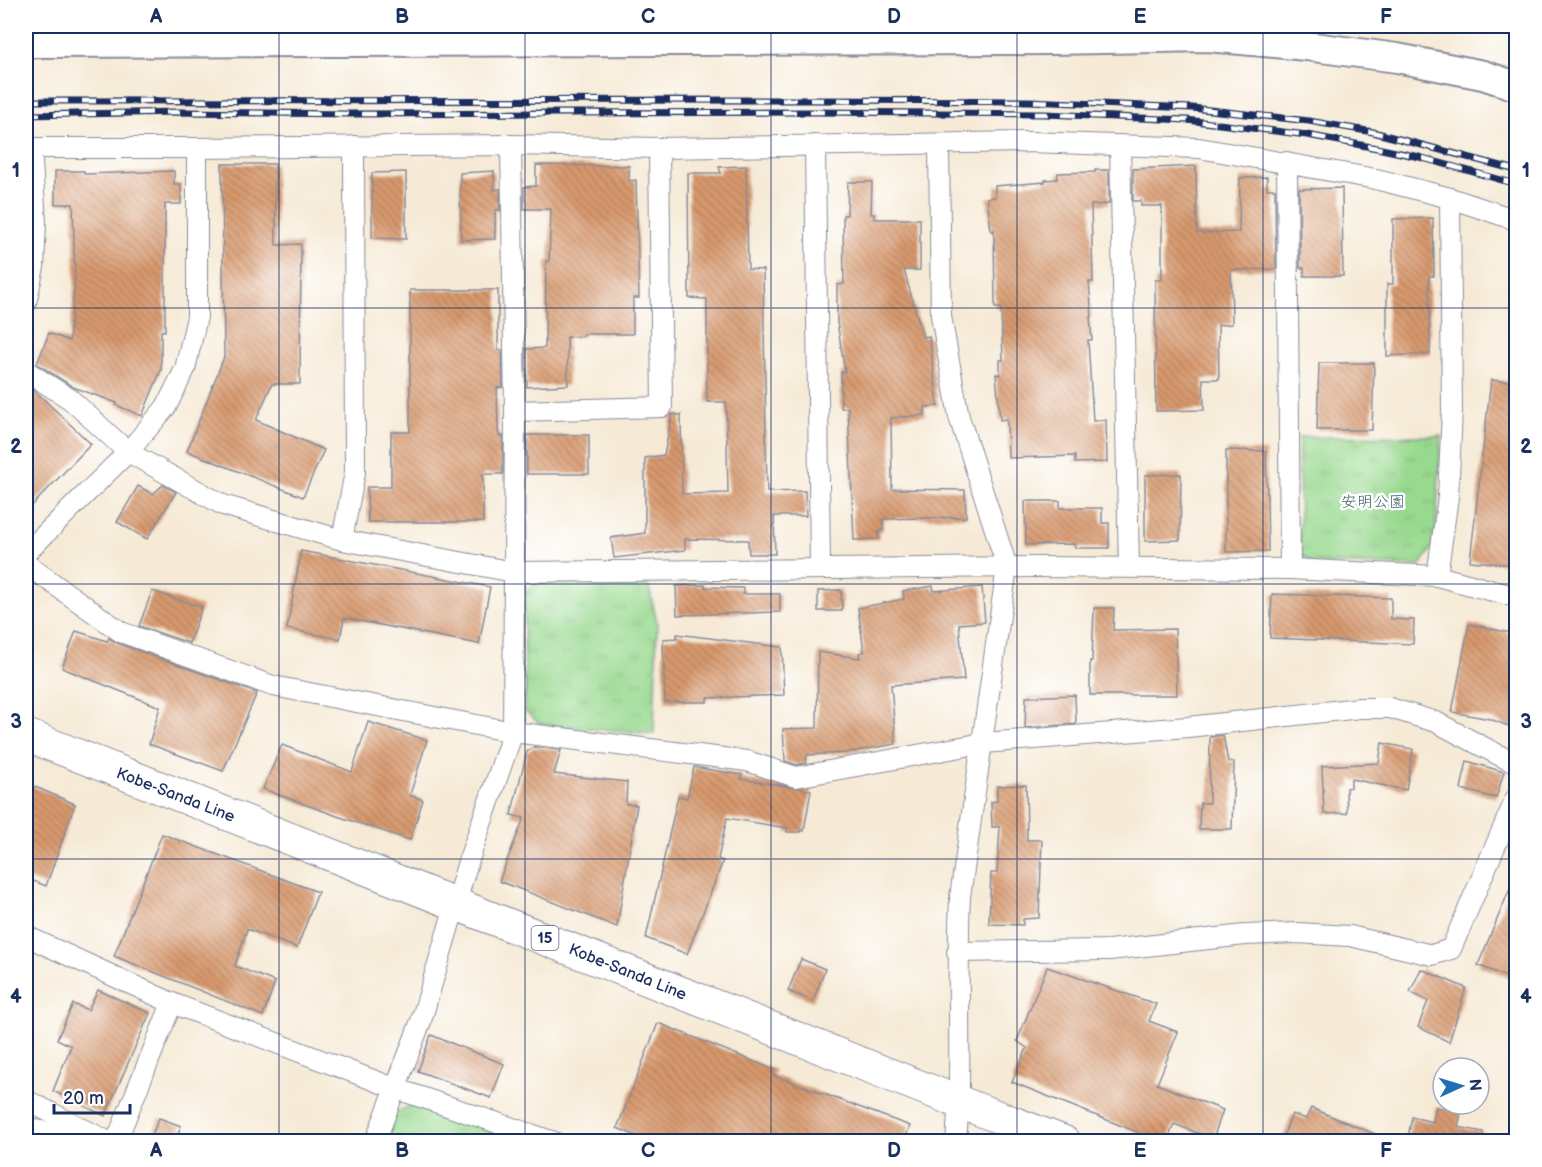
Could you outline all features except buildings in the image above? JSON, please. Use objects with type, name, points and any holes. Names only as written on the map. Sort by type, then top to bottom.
[{"type":"main road","name":"Kobe-Sanda Line","points":[[26,735],[1064,1142]]},
{"type":"street","points":[[26,43],[630,33],[938,33],[1052,40],[1208,37],[1397,57],[1483,75],[1516,86]]},
{"type":"street","points":[[26,303],[34,267],[36,222],[28,148],[511,145],[659,148],[1029,142],[1199,148],[1376,179],[1450,198],[1516,219]]},
{"type":"street","points":[[939,144],[941,316],[959,417],[1007,567],[960,897],[957,952],[959,1102],[956,1142]]},
{"type":"street","points":[[375,1142],[421,1021],[456,903],[513,732],[515,411],[511,145]]},
{"type":"street","points":[[815,145],[820,568]]},
{"type":"street","points":[[1120,145],[1129,567]]},
{"type":"street","points":[[342,540],[355,472],[354,146]]},
{"type":"street","points":[[26,553],[128,452],[166,407],[185,369],[197,317],[197,148]]},
{"type":"street","points":[[515,411],[662,407],[659,148]]},
{"type":"street","points":[[1287,162],[1290,569]]},
{"type":"street","points":[[1437,576],[1448,497],[1452,411],[1450,198]]},
{"type":"street","points":[[26,371],[70,399],[128,452],[223,505],[342,540],[514,572],[1007,567],[1290,569],[1437,576],[1516,597]]},
{"type":"street","points":[[26,564],[121,632],[273,686],[513,732],[747,761],[796,777],[983,743],[1188,727],[1360,708],[1390,708],[1436,722],[1516,764]]},
{"type":"street","points":[[957,952],[1109,950],[1245,934],[1297,933],[1350,936],[1432,955],[1451,950],[1516,798]]},
{"type":"street","points":[[26,936],[172,1003],[394,1088],[549,1141]]},
{"type":"street","points":[[116,1142],[172,1003]]},
{"type":"street","points":[[26,1100],[109,1142]]},
{"type":"street","points":[[26,1128],[99,1142]]},
{"type":"green space","name":"安明公園","points":[[1441,436],[1436,528],[1432,548],[1420,566],[1312,563],[1300,553],[1299,437]]},
{"type":"green space","points":[[536,581],[648,584],[657,622],[654,734],[540,724],[525,711],[524,594]]},
{"type":"green space","points":[[414,1104],[518,1139],[518,1141],[385,1142],[394,1114]]},
{"type":"railway","points":[[26,101],[1029,101],[1192,108],[1309,121],[1373,132],[1516,170]]},
{"type":"railway","points":[[26,115],[180,112],[350,114],[813,112],[1045,114],[1187,120],[1307,135],[1377,148],[1419,157],[1516,184]]}]
